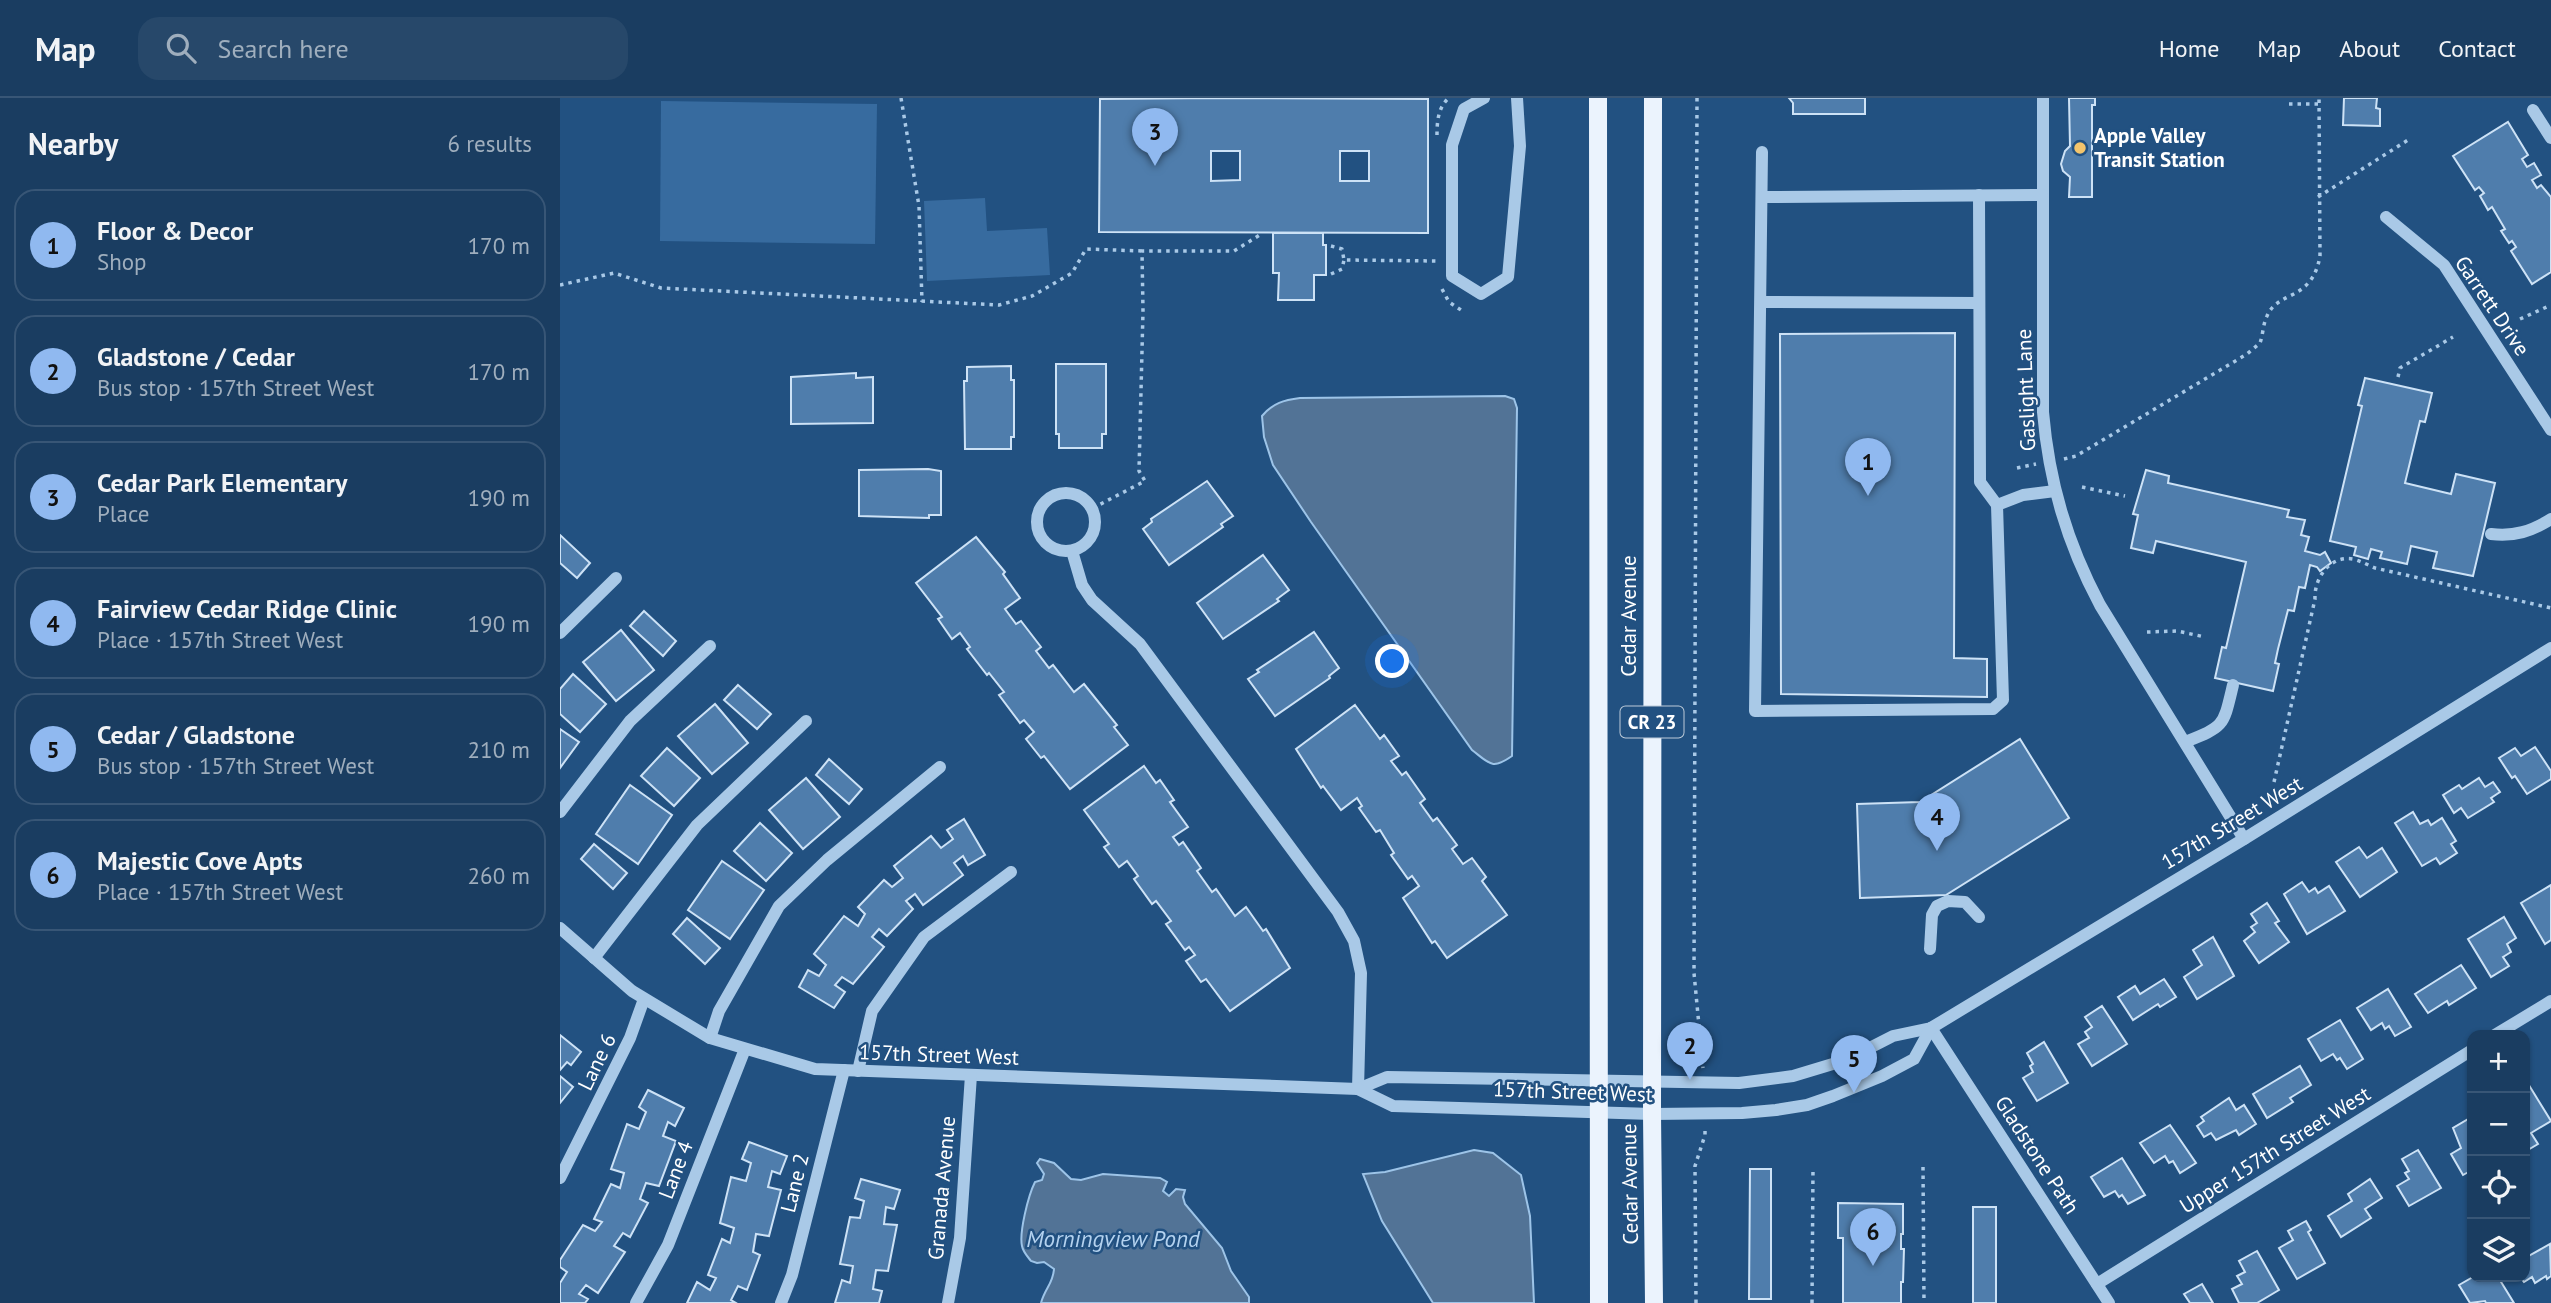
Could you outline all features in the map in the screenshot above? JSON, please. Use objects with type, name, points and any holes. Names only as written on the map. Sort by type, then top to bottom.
[{"type":"main road","name":"Cedar Avenue","points":[[1598,98],[1600,1303]]},
{"type":"main road","name":"Cedar Avenue","points":[[1653,98],[1654,1303]]},
{"type":"street","points":[[1484,98],[1464,109],[1452,145],[1452,276],[1481,294],[1508,277],[1520,146],[1517,98]]},
{"type":"street","name":"Gaslight Lane","points":[[2043,98],[2042,384],[2048,462],[2055,491],[2067,532],[2089,586],[2244,839]]},
{"type":"street","points":[[2533,110],[2551,138]]},
{"type":"street","points":[[1762,152],[1755,711],[1993,709],[2003,699],[1997,505],[1980,482],[1979,195]]},
{"type":"street","points":[[1763,197],[2042,195]]},
{"type":"street","name":"Garrett Drive","points":[[2386,217],[2444,265],[2551,430]]},
{"type":"street","points":[[1761,302],[1979,303]]},
{"type":"street","points":[[1997,505],[2022,495],[2055,491]]},
{"type":"street","points":[[1070,494],[1086,499],[1093,508],[1093,535],[1085,545],[1072,551],[1054,549],[1043,541],[1038,530],[1040,508],[1053,496],[1070,494]]},
{"type":"street","points":[[2491,534],[2506,536],[2524,533],[2551,519]]},
{"type":"street","points":[[1072,551],[1083,585],[1092,600],[1140,644],[1338,912],[1354,941],[1361,973],[1358,1088]]},
{"type":"street","points":[[560,633],[616,578]]},
{"type":"street","points":[[560,812],[630,721],[710,646]]},
{"type":"street","name":"157th Street West","points":[[560,928],[632,991],[710,1038],[816,1069],[1358,1088],[1387,1077],[1739,1083],[1793,1076],[1846,1060],[1893,1037],[1931,1028],[2244,839],[2551,648]]},
{"type":"street","points":[[2185,742],[2221,726],[2233,685]]},
{"type":"street","points":[[594,958],[697,825],[806,721]]},
{"type":"street","points":[[710,1038],[719,1011],[779,906],[827,860],[940,767]]},
{"type":"street","points":[[858,1071],[872,1012],[924,937],[1011,872]]},
{"type":"street","points":[[1930,949],[1932,915],[1937,906],[1948,901],[1965,902],[1979,917]]},
{"type":"street","name":"Lane 6","points":[[560,1178],[630,1038],[644,999]]},
{"type":"street","points":[[2504,1030],[2551,1001]]},
{"type":"street","name":"157th Street West","points":[[1358,1088],[1393,1106],[1652,1114],[1776,1110],[1807,1105],[1882,1076],[1914,1059],[1931,1028]]},
{"type":"street","name":"Gladstone Path","points":[[1931,1028],[2109,1303]]},
{"type":"street","name":"Lane 4","points":[[636,1303],[668,1245],[746,1049]]},
{"type":"street","name":"Upper 157th Street West","points":[[2097,1284],[2467,1053]]},
{"type":"street","name":"Lane 2","points":[[781,1303],[792,1275],[844,1070]]},
{"type":"street","name":"Granada Avenue","points":[[948,1303],[960,1238],[971,1075]]},
{"type":"path","points":[[901,98],[919,206],[922,302]]},
{"type":"path","points":[[1697,98],[1695,973],[1703,1050],[1703,1083]]},
{"type":"path","points":[[2017,468],[2076,456],[2260,344],[2267,316],[2276,305],[2309,284],[2317,272],[2320,257],[2319,101],[2289,104]]},
{"type":"path","points":[[2318,197],[2408,139]]},
{"type":"path","points":[[560,285],[614,273],[661,288],[999,304],[1031,296],[1072,273],[1086,249],[1234,251],[1263,233]]},
{"type":"path","points":[[1331,246],[1342,249],[1344,260],[1342,269],[1331,274]]},
{"type":"path","points":[[1093,508],[1145,481],[1139,471],[1142,251]]},
{"type":"path","points":[[1344,260],[1439,261]]},
{"type":"path","points":[[2520,319],[2551,306]]},
{"type":"path","points":[[2398,377],[2400,369],[2452,337]]},
{"type":"path","points":[[2082,487],[2125,496]]},
{"type":"path","points":[[2274,782],[2315,599],[2314,589],[2323,570],[2350,559],[2375,568],[2551,608]]},
{"type":"path","points":[[2147,632],[2177,631],[2206,637]]},
{"type":"path","points":[[1696,1303],[1695,1166],[1705,1135],[1703,1114]]},
{"type":"path","points":[[1923,1167],[1924,1303]]},
{"type":"path","points":[[1812,1303],[1813,1168]]},
{"type":"shaded area","points":[[661,101],[877,104],[875,244],[660,241]]},
{"type":"shaded area","points":[[985,198],[987,231],[1047,228],[1050,275],[927,281],[924,201]]},
{"type":"water","points":[[1505,396],[1514,399],[1517,408],[1512,756],[1500,763],[1491,764],[1472,750],[1273,465],[1264,437],[1262,416],[1279,403],[1300,398]]},
{"type":"water","points":[[1474,1150],[1493,1153],[1521,1175],[1530,1216],[1534,1303],[1433,1303],[1382,1221],[1363,1174],[1385,1172]]},
{"type":"water","name":"Morningview Pond","points":[[1040,1159],[1054,1163],[1071,1179],[1081,1180],[1103,1174],[1160,1178],[1167,1182],[1163,1191],[1169,1196],[1176,1189],[1185,1190],[1185,1204],[1222,1248],[1231,1271],[1249,1297],[1249,1303],[1041,1303],[1054,1269],[1044,1262],[1031,1261],[1023,1250],[1021,1240],[1030,1196],[1035,1182],[1042,1180],[1044,1174],[1037,1163]]},
{"type":"building","points":[[1789,98],[1865,98],[1865,114],[1793,114],[1793,103]]},
{"type":"building","name":"Apple Valley Transit Station","points":[[2069,98],[2095,98],[2095,105],[2092,105],[2092,197],[2069,197],[2070,177],[2063,171],[2061,164],[2065,151],[2070,146]]},
{"type":"building","points":[[2344,98],[2377,98],[2380,126],[2343,125]]},
{"type":"building","points":[[1100,99],[1428,99],[1428,233],[1099,232]],"holes":[[[1211,151],[1240,151],[1240,180],[1211,181]],[[1340,151],[1369,151],[1369,181],[1340,181]]]},
{"type":"building","points":[[2508,122],[2528,155],[2522,159],[2527,167],[2534,163],[2541,175],[2532,180],[2537,188],[2541,185],[2551,197],[2551,272],[2532,284],[2511,251],[2516,247],[2512,241],[2509,243],[2501,231],[2505,229],[2492,207],[2488,210],[2480,196],[2484,193],[2479,187],[2475,190],[2453,156]]},
{"type":"building","points":[[1273,233],[1323,233],[1323,245],[1326,245],[1326,275],[1314,275],[1314,300],[1278,300],[1279,273],[1273,273]]},
{"type":"building","points":[[1955,333],[1954,658],[1987,659],[1987,697],[1781,694],[1780,334]]},
{"type":"building","points":[[1056,364],[1106,364],[1106,434],[1102,434],[1102,448],[1059,448],[1059,434],[1056,434]]},
{"type":"building","points":[[1011,366],[1011,380],[1014,380],[1014,437],[1011,437],[1011,449],[965,449],[964,381],[967,381],[967,367]]},
{"type":"building","points":[[856,373],[856,378],[873,377],[873,423],[791,424],[791,377]]},
{"type":"building","points":[[2365,378],[2432,393],[2425,422],[2420,421],[2405,483],[2451,494],[2456,474],[2495,483],[2473,576],[2433,568],[2437,552],[2411,546],[2407,564],[2380,558],[2382,552],[2371,549],[2368,559],[2354,555],[2356,547],[2330,541],[2362,406],[2358,405]]},
{"type":"building","points":[[859,470],[941,471],[941,515],[929,515],[929,518],[859,516]]},
{"type":"building","points":[[2146,470],[2169,476],[2168,483],[2289,510],[2287,517],[2305,520],[2301,535],[2309,537],[2305,551],[2320,555],[2325,552],[2331,563],[2320,571],[2310,565],[2305,588],[2299,587],[2294,611],[2288,610],[2275,663],[2279,664],[2273,691],[2215,678],[2222,647],[2226,648],[2246,562],[2156,541],[2153,553],[2131,548],[2138,515],[2133,514]]},
{"type":"building","points":[[1207,481],[1233,516],[1221,524],[1223,527],[1169,565],[1143,529],[1152,522],[1151,519]]},
{"type":"building","points":[[560,535],[590,563],[577,578],[560,563]]},
{"type":"building","points":[[976,537],[1005,572],[1003,574],[1020,598],[1005,609],[1016,624],[1021,621],[1041,647],[1036,651],[1049,668],[1053,665],[1074,692],[1084,684],[1117,725],[1114,727],[1128,745],[1070,789],[1044,756],[1041,758],[1026,739],[1034,732],[1024,720],[1020,723],[999,695],[1004,692],[967,649],[970,647],[960,633],[952,639],[938,619],[942,617],[916,583]]},
{"type":"building","points":[[1263,555],[1289,590],[1277,599],[1279,601],[1223,639],[1197,603]]},
{"type":"building","points":[[644,611],[676,641],[663,656],[630,626]]},
{"type":"building","points":[[621,630],[654,670],[616,701],[583,662]]},
{"type":"building","points":[[1314,632],[1339,668],[1330,678],[1275,716],[1248,679],[1259,672],[1257,670]]},
{"type":"building","points":[[573,674],[606,704],[580,732],[560,714],[560,689]]},
{"type":"building","points":[[738,685],[771,714],[757,729],[724,700]]},
{"type":"building","points":[[715,704],[748,743],[712,774],[678,736]]},
{"type":"building","points":[[1355,705],[1380,739],[1384,735],[1399,756],[1391,761],[1402,775],[1406,772],[1425,799],[1420,803],[1433,821],[1437,818],[1457,845],[1452,849],[1463,864],[1472,858],[1486,877],[1482,881],[1507,915],[1447,958],[1435,941],[1432,943],[1403,898],[1419,886],[1412,876],[1408,879],[1391,855],[1394,853],[1380,830],[1376,832],[1359,808],[1362,806],[1357,798],[1341,810],[1323,786],[1321,788],[1296,749]]},
{"type":"building","points":[[560,729],[579,742],[560,768]]},
{"type":"building","points":[[2020,739],[2069,818],[1946,895],[1860,898],[1857,804],[1920,802]]},
{"type":"building","points":[[2535,747],[2551,771],[2551,779],[2527,794],[2499,758],[2515,748],[2521,756]]},
{"type":"building","points":[[667,748],[700,778],[674,806],[641,776]]},
{"type":"building","points":[[829,759],[862,789],[849,804],[816,775]]},
{"type":"building","points":[[1144,766],[1156,783],[1160,780],[1174,800],[1170,802],[1188,827],[1173,837],[1179,845],[1183,842],[1201,868],[1197,871],[1212,892],[1216,889],[1235,916],[1246,907],[1263,931],[1266,929],[1290,968],[1230,1011],[1206,979],[1201,982],[1186,961],[1195,955],[1189,947],[1185,950],[1166,924],[1171,921],[1156,901],[1152,904],[1134,879],[1138,876],[1127,861],[1119,867],[1104,847],[1109,844],[1084,810]]},
{"type":"building","points":[[806,778],[840,817],[803,849],[769,810]]},
{"type":"building","points":[[2479,778],[2485,787],[2493,782],[2500,792],[2491,798],[2494,802],[2468,818],[2461,808],[2454,813],[2443,795],[2459,785],[2462,789]]},
{"type":"building","points":[[630,785],[672,815],[638,864],[596,834]]},
{"type":"building","points":[[2413,812],[2420,824],[2428,820],[2431,825],[2442,818],[2456,841],[2451,844],[2457,853],[2440,864],[2436,858],[2422,866],[2395,823]]},
{"type":"building","points":[[964,819],[985,855],[968,865],[963,856],[954,863],[963,875],[923,905],[915,894],[906,901],[913,909],[887,936],[879,929],[872,937],[884,947],[853,984],[842,977],[835,985],[845,992],[834,1008],[799,987],[808,970],[819,976],[826,965],[814,954],[844,916],[858,926],[865,914],[858,907],[884,880],[892,887],[903,878],[894,866],[931,836],[941,848],[953,839],[947,830]]},
{"type":"building","points":[[760,823],[792,853],[766,881],[734,851]]},
{"type":"building","points":[[594,844],[627,873],[613,889],[581,859]]},
{"type":"building","points":[[2359,847],[2367,858],[2382,848],[2397,872],[2360,897],[2336,862]]},
{"type":"building","points":[[722,861],[764,890],[730,939],[688,910]]},
{"type":"building","points":[[2302,882],[2309,892],[2315,888],[2318,893],[2329,886],[2345,911],[2307,934],[2284,894]]},
{"type":"building","points":[[2551,885],[2551,940],[2545,944],[2521,903]]},
{"type":"building","points":[[2267,903],[2279,921],[2275,923],[2289,942],[2259,963],[2244,941],[2255,932],[2251,927],[2257,923],[2251,914]]},
{"type":"building","points":[[2504,917],[2516,938],[2507,944],[2511,952],[2503,957],[2509,966],[2491,977],[2468,939]]},
{"type":"building","points":[[687,918],[720,948],[705,964],[673,934]]},
{"type":"building","points":[[2213,937],[2234,976],[2197,999],[2184,977],[2202,965],[2193,950]]},
{"type":"building","points":[[2461,965],[2476,988],[2449,1005],[2447,1001],[2428,1013],[2415,994]]},
{"type":"building","points":[[2164,979],[2176,997],[2160,1007],[2158,1004],[2133,1020],[2118,997],[2135,986],[2140,994]]},
{"type":"building","points":[[2388,989],[2411,1027],[2395,1036],[2389,1026],[2385,1029],[2382,1023],[2371,1030],[2357,1008]]},
{"type":"building","points":[[2102,1006],[2127,1044],[2092,1066],[2078,1044],[2089,1038],[2085,1032],[2092,1027],[2085,1017]]},
{"type":"building","points":[[2340,1020],[2363,1059],[2347,1069],[2340,1058],[2337,1060],[2333,1054],[2321,1061],[2308,1039]]},
{"type":"building","points":[[560,1035],[581,1052],[571,1065],[567,1062],[560,1070]]},
{"type":"building","points":[[2044,1042],[2068,1083],[2037,1101],[2023,1078],[2033,1072],[2030,1066],[2033,1064],[2027,1053]]},
{"type":"building","points":[[2300,1066],[2311,1085],[2290,1098],[2293,1102],[2267,1118],[2253,1094]]},
{"type":"building","points":[[560,1076],[573,1087],[560,1103]]},
{"type":"building","points":[[2530,1087],[2551,1121],[2531,1133],[2538,1144],[2530,1149]]},
{"type":"building","points":[[648,1090],[684,1108],[675,1126],[668,1122],[663,1136],[676,1141],[659,1186],[646,1183],[640,1199],[648,1203],[630,1237],[623,1233],[614,1246],[625,1252],[598,1293],[586,1285],[579,1294],[588,1299],[585,1303],[560,1303],[560,1283],[567,1272],[560,1267],[560,1260],[583,1225],[595,1231],[602,1222],[594,1219],[611,1184],[620,1188],[624,1173],[611,1169],[627,1124],[639,1129],[646,1112],[639,1107]]},
{"type":"building","points":[[2229,1098],[2236,1110],[2244,1105],[2256,1124],[2239,1135],[2236,1130],[2216,1140],[2211,1133],[2204,1137],[2197,1126],[2204,1121],[2201,1117]]},
{"type":"building","points":[[2467,1120],[2467,1173],[2463,1175],[2451,1154],[2461,1148],[2453,1128]]},
{"type":"building","points":[[2170,1125],[2196,1163],[2180,1173],[2173,1161],[2169,1163],[2165,1156],[2154,1163],[2140,1143]]},
{"type":"building","points":[[749,1142],[787,1156],[780,1174],[772,1171],[768,1187],[781,1190],[769,1236],[756,1234],[753,1252],[760,1255],[747,1290],[738,1286],[731,1300],[736,1303],[687,1303],[697,1282],[710,1290],[716,1278],[708,1275],[722,1239],[730,1243],[734,1228],[720,1223],[731,1177],[746,1181],[751,1163],[742,1159]]},
{"type":"building","points":[[2418,1150],[2441,1188],[2409,1206],[2397,1186],[2409,1179],[2405,1173],[2409,1171],[2402,1159]]},
{"type":"building","points":[[2122,1158],[2145,1195],[2128,1204],[2122,1195],[2119,1197],[2115,1191],[2104,1197],[2091,1177]]},
{"type":"building","points":[[1750,1169],[1771,1169],[1771,1299],[1749,1299]]},
{"type":"building","points":[[861,1179],[900,1190],[894,1209],[886,1207],[884,1224],[897,1225],[888,1271],[876,1270],[873,1289],[882,1291],[879,1303],[835,1303],[842,1280],[850,1283],[853,1266],[840,1264],[850,1217],[860,1218],[864,1201],[855,1198]]},
{"type":"building","points":[[2370,1179],[2382,1198],[2365,1209],[2371,1218],[2341,1237],[2328,1216],[2352,1201],[2348,1194]]},
{"type":"building","points":[[1838,1203],[1903,1204],[1901,1303],[1843,1303],[1843,1238],[1838,1238]]},
{"type":"building","points":[[1973,1207],[1996,1207],[1996,1303],[1973,1303]]},
{"type":"building","points":[[2306,1221],[2311,1230],[2308,1232],[2325,1263],[2297,1279],[2279,1248],[2293,1240],[2288,1231]]},
{"type":"building","points":[[2550,1244],[2551,1276],[2535,1283],[2532,1277],[2530,1278],[2530,1255]]},
{"type":"building","points":[[2257,1251],[2279,1290],[2257,1303],[2239,1303],[2232,1289],[2242,1284],[2237,1276],[2245,1272],[2239,1261]]},
{"type":"building","points":[[2467,1280],[2501,1282],[2514,1303],[2470,1303],[2459,1285]]},
{"type":"building","points":[[2202,1284],[2213,1303],[2190,1303],[2184,1294]]},
{"type":"place","name":"Apple Valley Transit Station","points":[[2080,148]]},
{"type":"place","name":"Cedar Park Elementary","points":[[1155,166]]},
{"type":"place","name":"Floor & Decor","points":[[1868,496]]},
{"type":"place","name":"Fairview Cedar Ridge Clinic","points":[[1937,851]]},
{"type":"place","name":"Gladstone / Cedar","points":[[1690,1080]]},
{"type":"place","name":"Cedar / Gladstone","points":[[1854,1093]]},
{"type":"place","name":"Majestic Cove Apts","points":[[1873,1266]]}]
